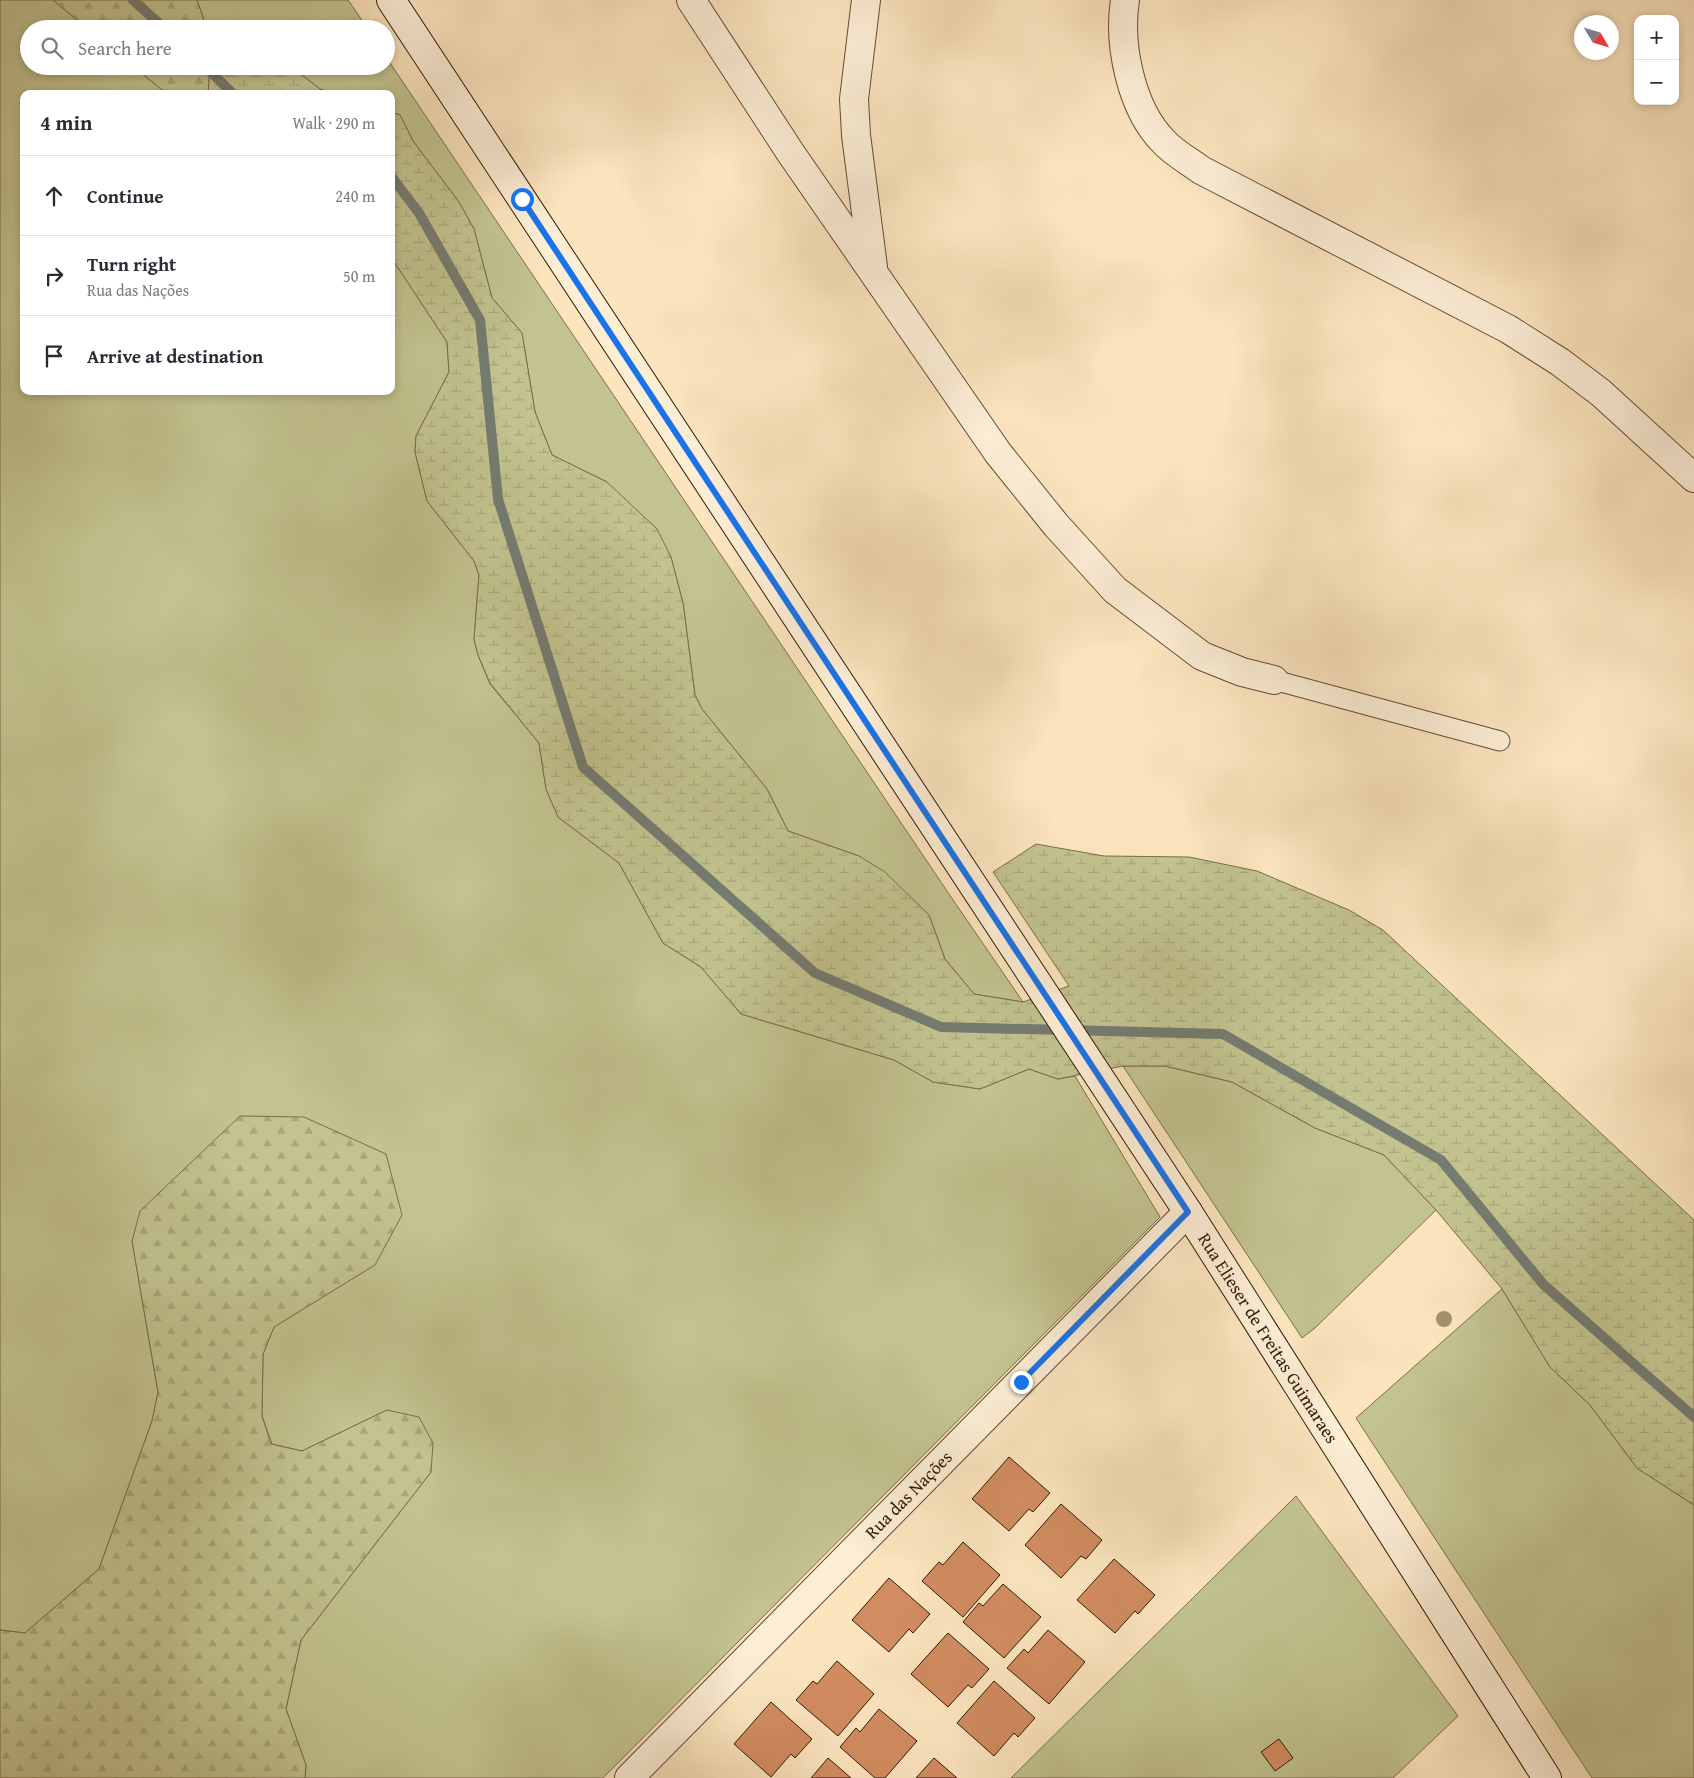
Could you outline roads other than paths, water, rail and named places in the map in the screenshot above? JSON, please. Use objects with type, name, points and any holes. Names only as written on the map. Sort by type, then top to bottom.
[{"type":"street","name":"Rua Elieser de Freitas Guimaraes","points":[[391,0],[1188,1212],[1547,1778]]},
{"type":"street","points":[[691,0],[790,152],[998,453],[1056,525],[1115,590],[1202,656],[1242,672],[1274,680]]},
{"type":"street","points":[[866,0],[854,99],[856,135],[874,272]]},
{"type":"street","points":[[1125,0],[1125,53],[1136,102],[1163,142],[1201,170],[1508,329],[1601,393],[1694,478]]},
{"type":"street","name":"Rua das Nações","points":[[629,1778],[1188,1212]]},
{"type":"lane","points":[[1274,680],[1500,741]]},
{"type":"waterway","points":[[133,0],[155,20]]},
{"type":"waterway","points":[[214,75],[229,90]]},
{"type":"waterway","points":[[395,181],[419,213],[480,320],[498,499],[583,767],[815,973],[941,1027],[1223,1034],[1441,1160],[1543,1284],[1694,1417]]}]
